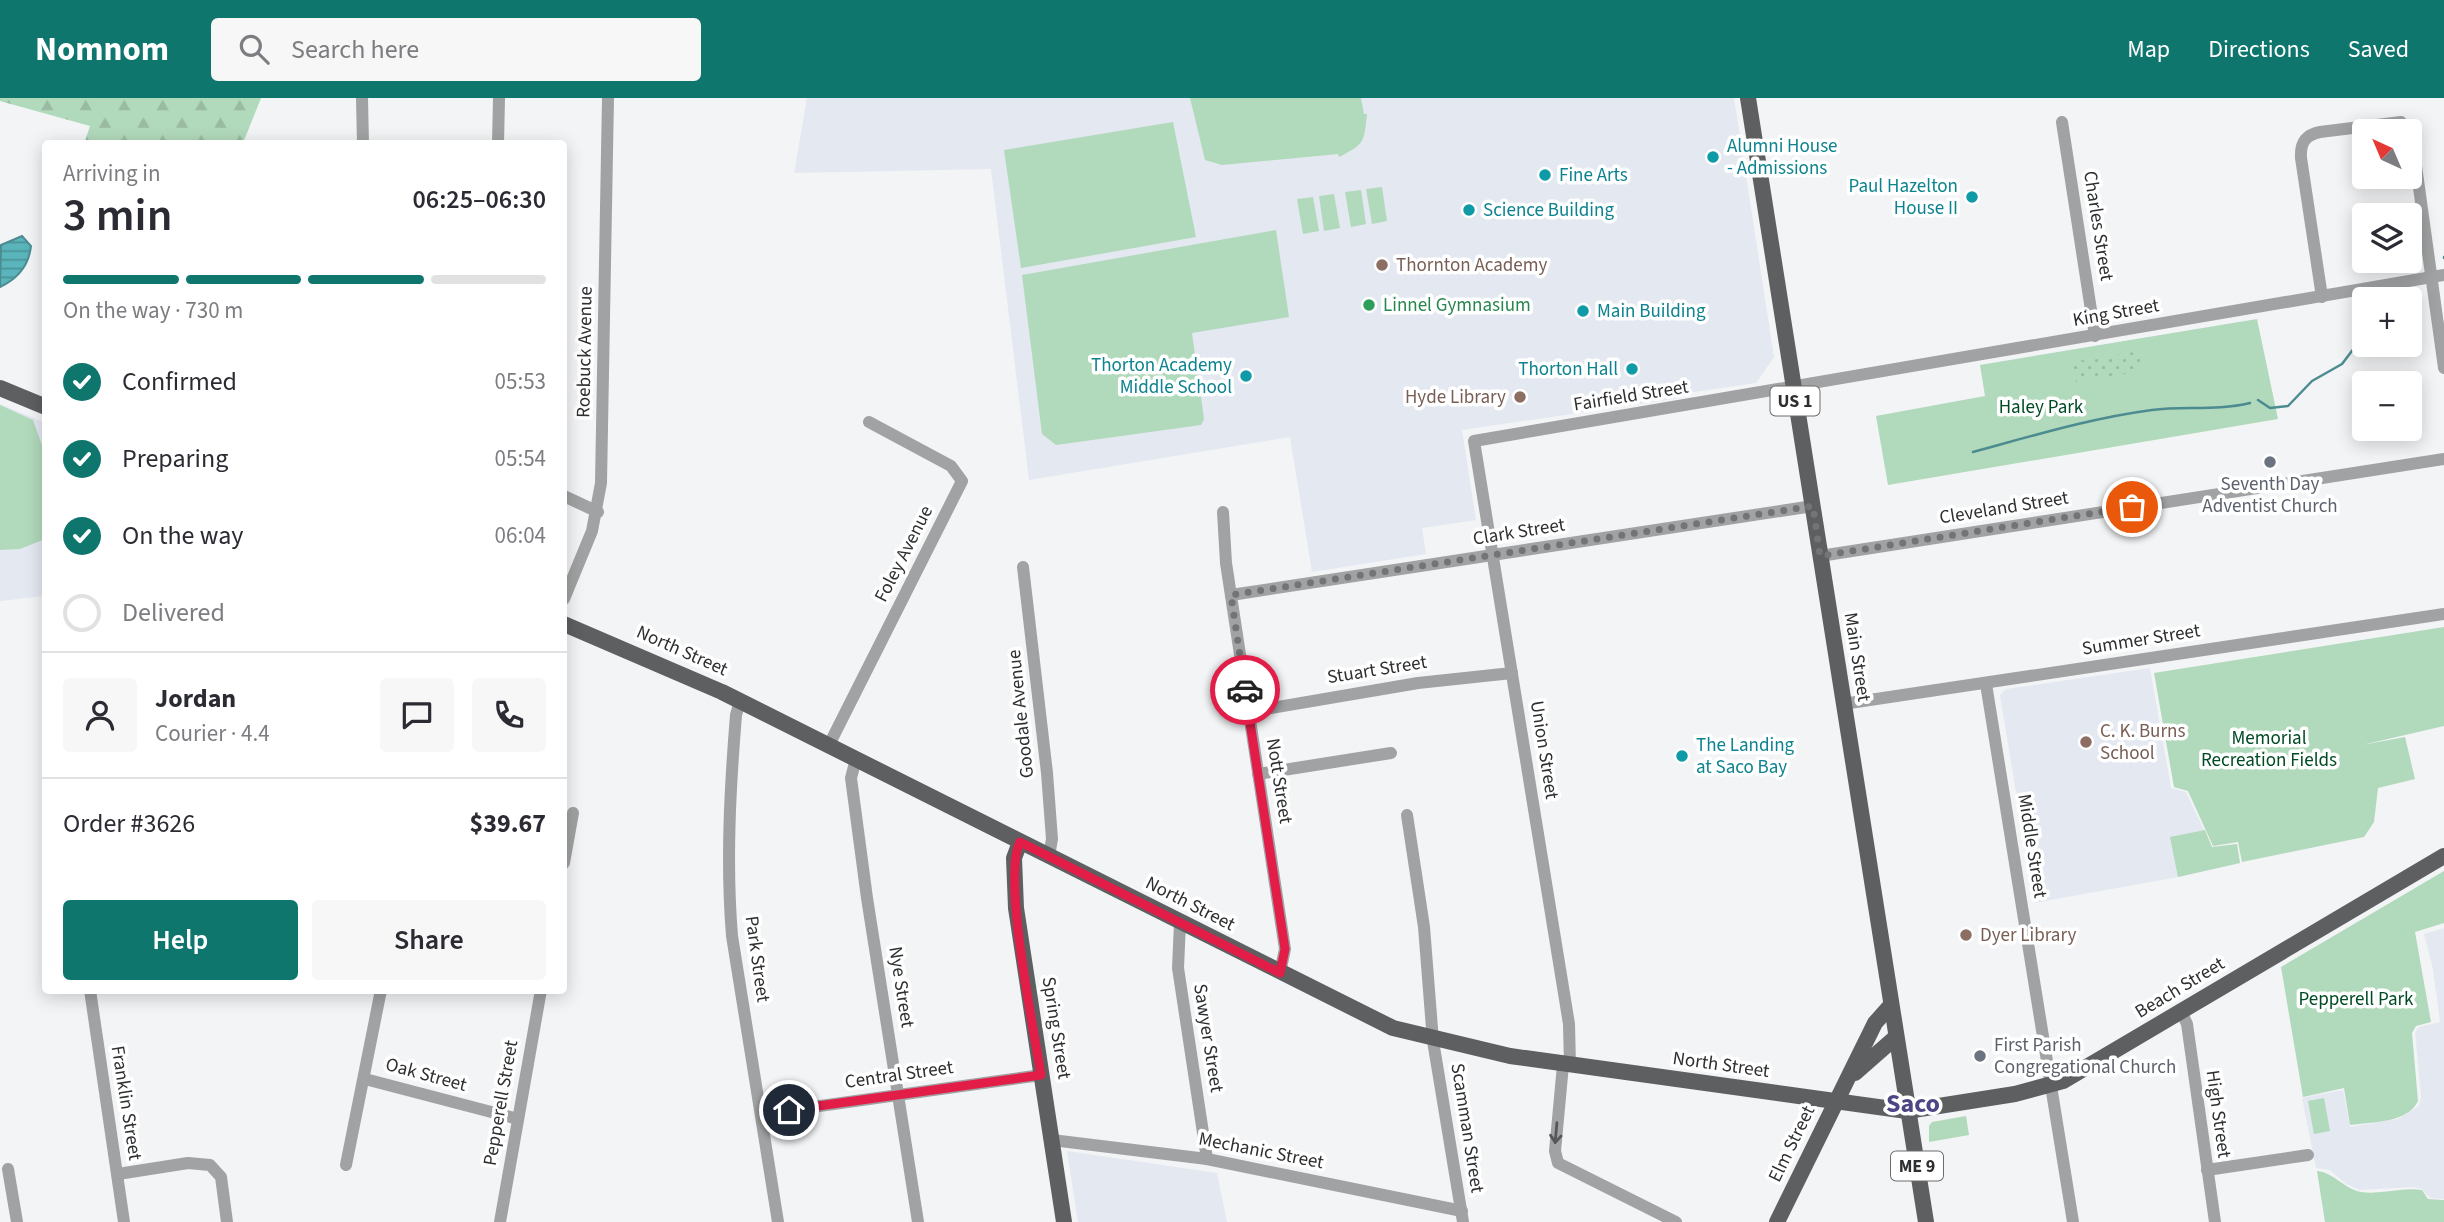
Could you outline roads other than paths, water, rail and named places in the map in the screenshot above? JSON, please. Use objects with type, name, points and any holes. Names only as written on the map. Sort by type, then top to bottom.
[{"type":"main road","name":"Main Street","points":[[1748,98],[1926,1222]]},
{"type":"main road","points":[[0,388],[42,405]]},
{"type":"main road","name":"North Street","points":[[567,625],[694,678],[1382,1024],[1433,1041],[1567,1065],[1836,1101]]},
{"type":"main road","name":"Spring Street","points":[[1020,842],[1014,858],[1014,890],[1064,1222]]},
{"type":"main road","name":"Beach Street","points":[[1836,1101],[1908,1111],[2051,1086],[2099,1061],[2444,856]]},
{"type":"main road","name":"Elm Street","points":[[1777,1222],[1879,1017],[1891,1005]]},
{"type":"main road","name":"Elm Street","points":[[1844,1084],[1896,1037]]},
{"type":"street","points":[[362,98],[363,140]]},
{"type":"street","points":[[498,140],[499,98]]},
{"type":"street","name":"Roebuck Avenue","points":[[567,591],[598,512],[602,470],[608,98]]},
{"type":"street","points":[[2322,297],[2300,149],[2306,138],[2320,132],[2395,121],[2408,127],[2438,276],[2444,368]]},
{"type":"street","name":"Charles Street","points":[[2062,122],[2095,336]]},
{"type":"street","name":"King Street","points":[[1793,386],[2438,276]]},
{"type":"street","name":"Fairfield Street","points":[[1474,441],[1673,409],[1793,386]]},
{"type":"street","name":"Foley Avenue","points":[[829,746],[962,481],[951,466],[869,422]]},
{"type":"street","name":"Union Street","points":[[1474,441],[1569,1024],[1567,1065],[1555,1151],[1558,1163],[1676,1222]]},
{"type":"street","name":"Cleveland Street","points":[[1820,556],[2444,459]]},
{"type":"street","points":[[567,497],[598,512]]},
{"type":"street","name":"Clark Street","points":[[1231,595],[1813,506]]},
{"type":"street","name":"Nott Street","points":[[1223,512],[1231,595],[1285,949],[1280,973]]},
{"type":"street","name":"Goodale Avenue","points":[[1023,567],[1047,773],[1052,839],[1049,856]]},
{"type":"street","name":"Summer Street","points":[[1843,704],[2444,614]]},
{"type":"street","name":"Stuart Street","points":[[1248,712],[1418,682],[1512,673]]},
{"type":"street","name":"Middle Street","points":[[1986,684],[2073,1222]]},
{"type":"street","name":"Park Street","points":[[740,701],[736,715],[729,824],[732,936],[778,1222]]},
{"type":"street","points":[[1258,774],[1391,753]]},
{"type":"street","name":"Nye Street","points":[[856,759],[851,778],[867,898],[918,1222]]},
{"type":"street","points":[[567,846],[573,813]]},
{"type":"street","name":"Scamman Street","points":[[1407,815],[1424,927],[1433,1041],[1462,1216]]},
{"type":"street","name":"Sawyer Street","points":[[1180,923],[1178,968],[1207,1159]]},
{"type":"street","name":"Franklin Street","points":[[90,994],[124,1222]]},
{"type":"street","name":"Oak Street","points":[[346,1165],[380,994]]},
{"type":"street","name":"Pepperell Street","points":[[500,1222],[540,994]]},
{"type":"street","name":"High Street","points":[[2182,1011],[2187,1024],[2215,1222]]},
{"type":"street","name":"Central Street","points":[[762,1114],[1041,1075]]},
{"type":"street","name":"Oak Street","points":[[365,1079],[518,1119]]},
{"type":"street","name":"Mechanic Street","points":[[1052,1140],[1207,1159],[1462,1216]]},
{"type":"street","points":[[2207,1170],[2308,1155]]},
{"type":"street","points":[[118,1174],[188,1163],[210,1165],[220,1177],[228,1222]]},
{"type":"street","points":[[8,1168],[17,1222]]},
{"type":"water","points":[[22,236],[31,246],[28,259],[17,276],[0,287],[1,245]]},
{"type":"waterway","points":[[2258,400],[2270,408],[2288,406],[2312,381],[2342,364],[2352,351]]},
{"type":"waterway","points":[[1973,452],[2129,413],[2250,403]]},
{"type":"place","name":"Alumni House - Admissions","points":[[1713,157]]},
{"type":"place","name":"Fine Arts","points":[[1545,175]]},
{"type":"place","name":"Paul Hazelton House II","points":[[1972,197]]},
{"type":"place","name":"Science Building","points":[[1469,210]]},
{"type":"place","name":"Thornton Academy","points":[[1382,265]]},
{"type":"place","name":"Linnel Gymnasium","points":[[1369,305]]},
{"type":"place","name":"Main Building","points":[[1583,311]]},
{"type":"place","name":"Thorton Hall","points":[[1632,369]]},
{"type":"place","name":"Thorton Academy Middle School","points":[[1246,376]]},
{"type":"place","name":"Hyde Library","points":[[1520,397]]},
{"type":"place","name":"Seventh Day Adventist Church","points":[[2270,462]]},
{"type":"place","name":"C. K. Burns School","points":[[2086,742]]},
{"type":"place","name":"The Landing at Saco Bay","points":[[1682,756]]},
{"type":"place","name":"Dyer Library","points":[[1966,935]]},
{"type":"place","name":"First Parish Congregational Church","points":[[1980,1056]]},
{"type":"district","name":"Saco","points":[[1913,1103]]},
{"type":"park label","name":"Haley Park","points":[[2041,407]]},
{"type":"park label","name":"Memorial Recreation Fields","points":[[2269,749]]},
{"type":"park label","name":"Pepperell Park","points":[[2356,999]]}]
